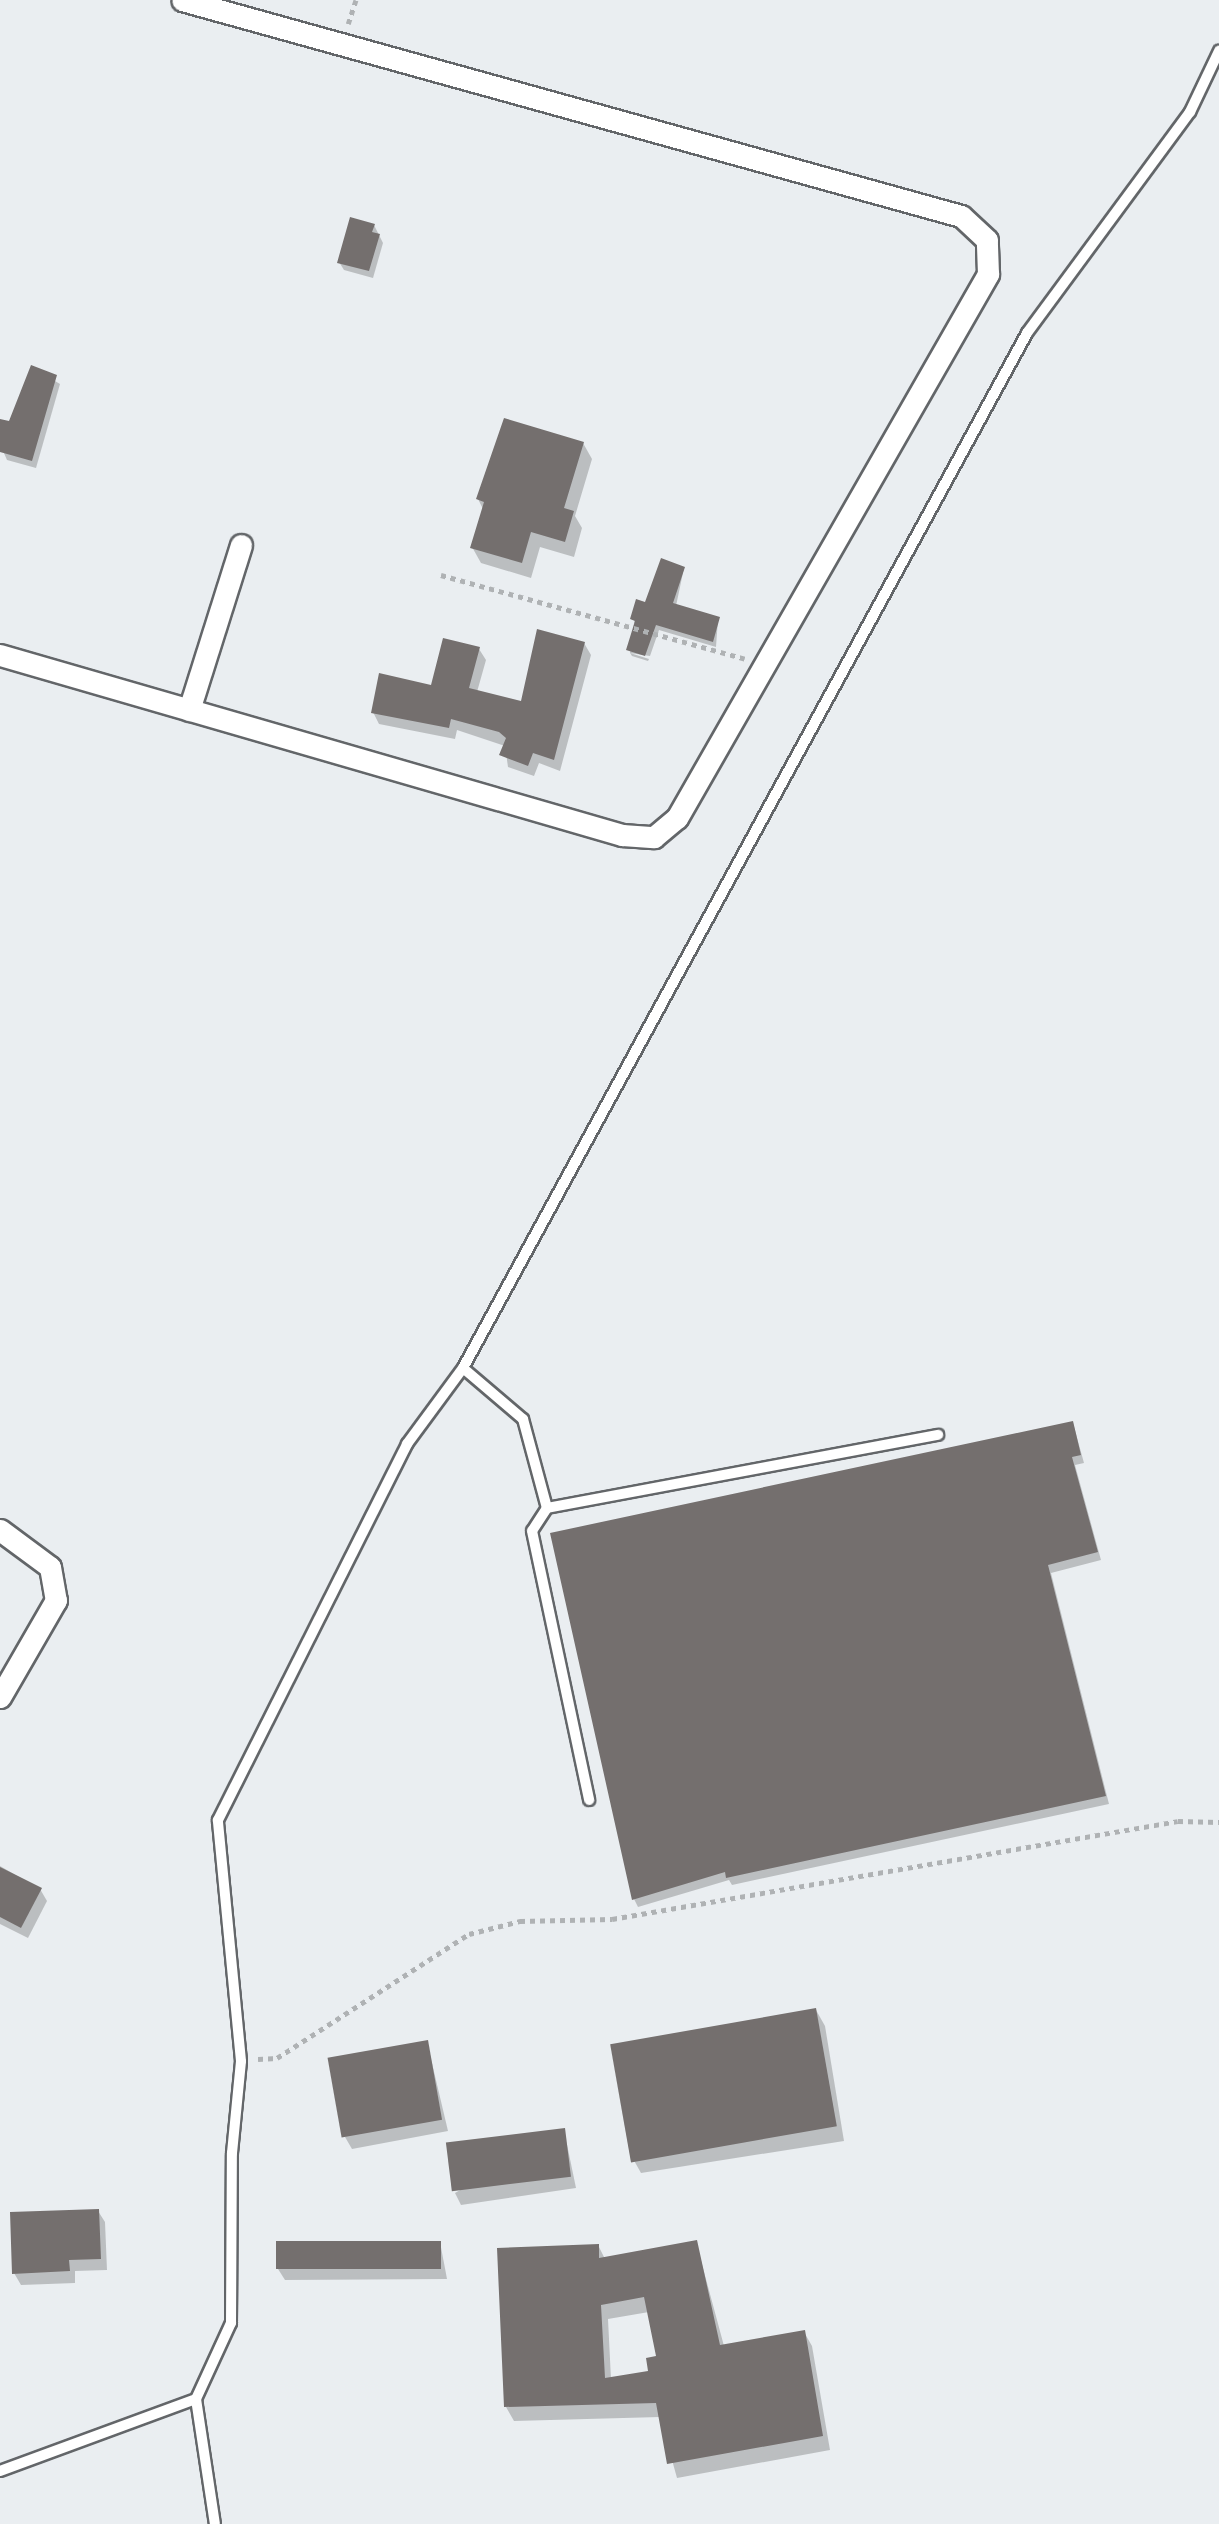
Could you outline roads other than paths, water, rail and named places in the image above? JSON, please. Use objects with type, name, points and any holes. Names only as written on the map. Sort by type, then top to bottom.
[{"type":"street","points":[[0,655],[622,835],[654,837],[677,818],[988,274],[987,240],[961,216],[182,0]]},
{"type":"street","points":[[189,710],[241,545]]},
{"type":"street","points":[[0,1530],[50,1567],[56,1600],[0,1698]]},
{"type":"lane","points":[[215,2524],[195,2399],[231,2323],[232,2153],[241,2061],[218,1820],[407,1444],[463,1368],[1027,333],[1190,112],[1219,51]]},
{"type":"lane","points":[[463,1368],[523,1419],[547,1508]]},
{"type":"lane","points":[[589,1800],[532,1531],[547,1508],[938,1435]]},
{"type":"lane","points":[[0,2471],[195,2399]]}]
